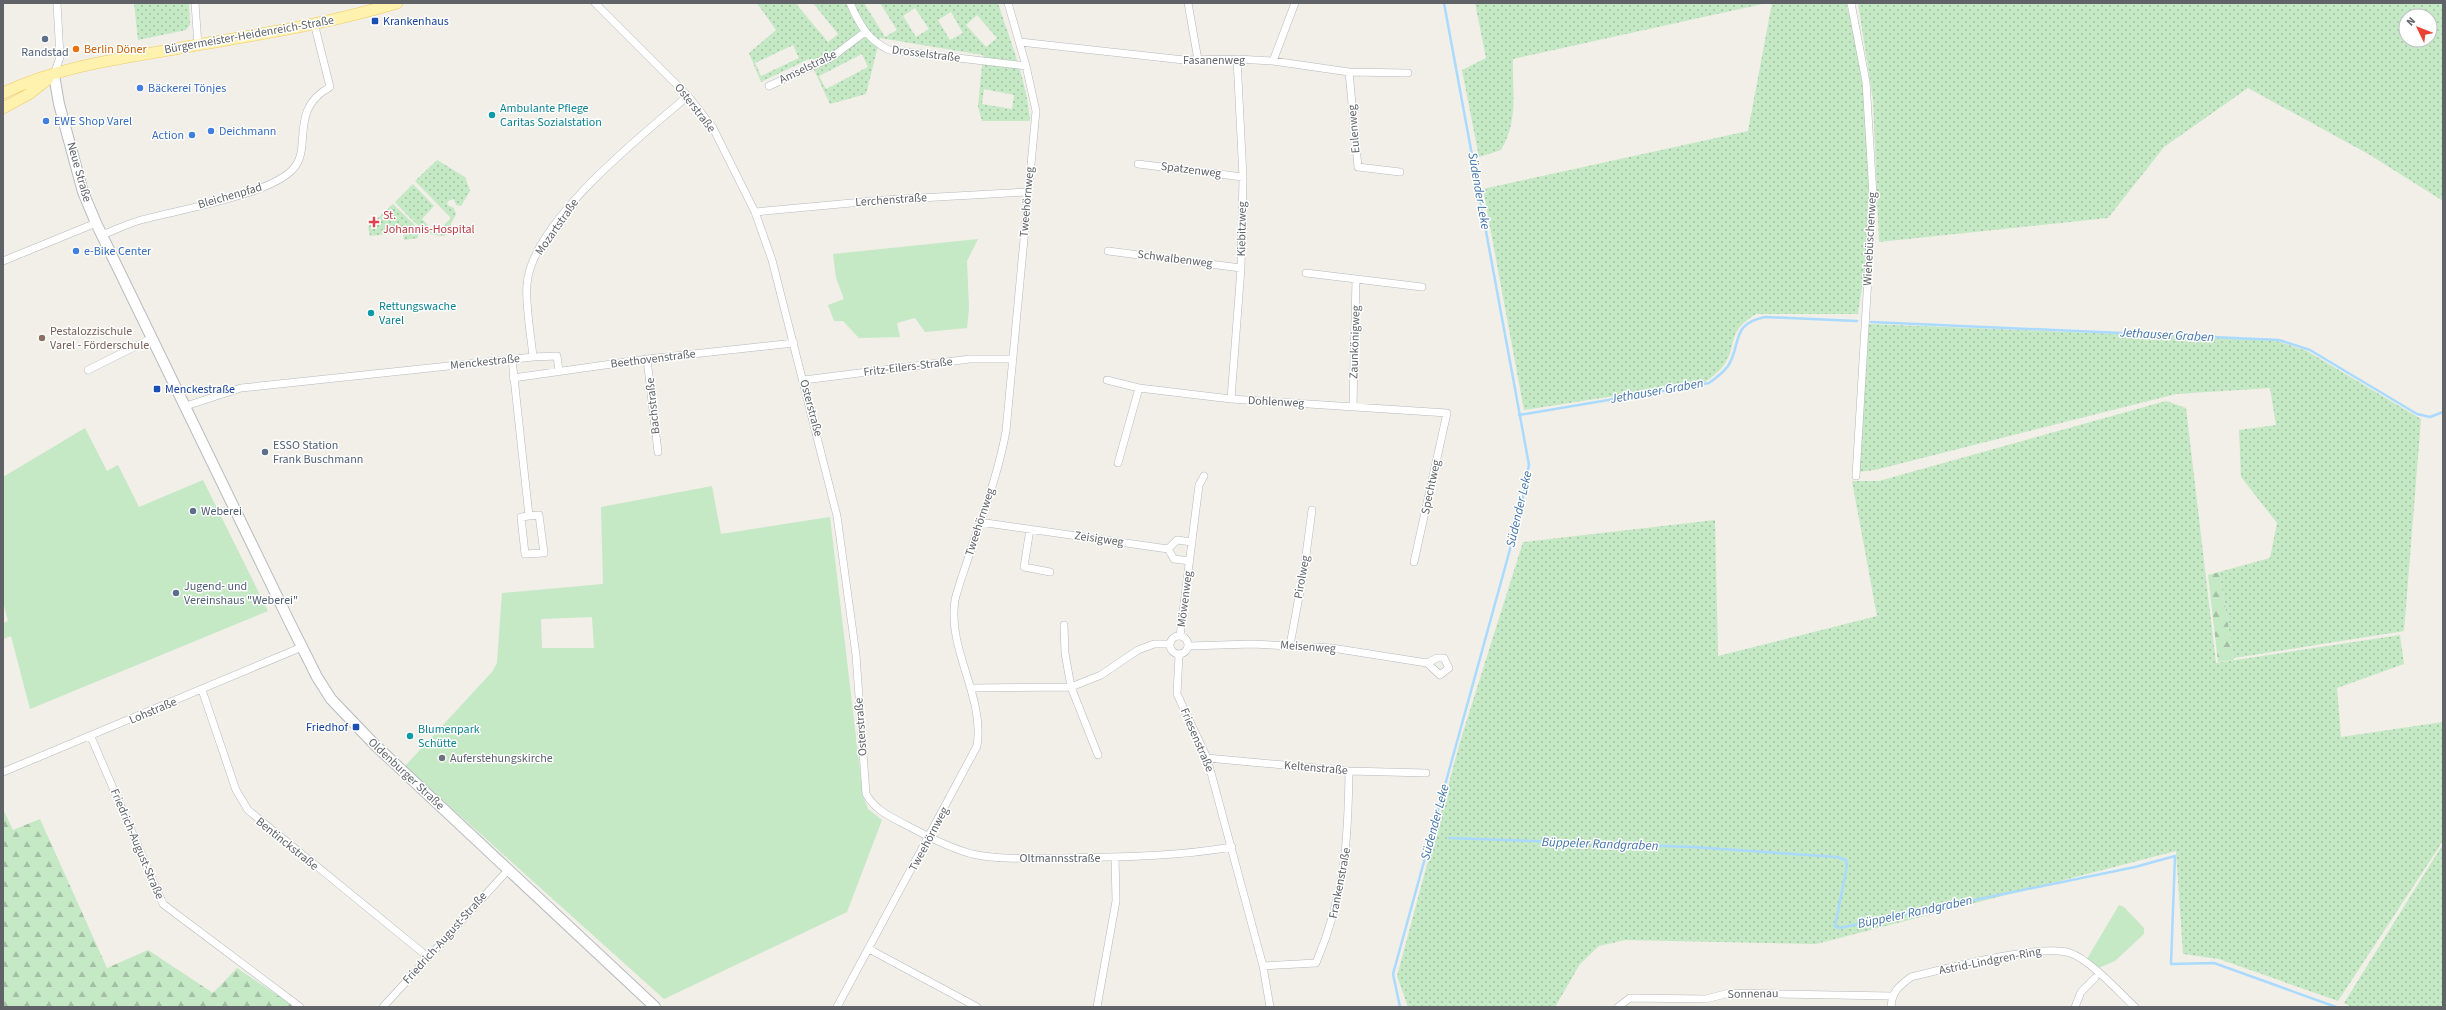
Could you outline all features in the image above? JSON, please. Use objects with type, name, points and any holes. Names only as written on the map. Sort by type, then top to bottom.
[{"type":"main road","name":"Bürgermeister-Heidenreich-Straße","points":[[3,93],[23,83],[84,65],[314,23],[397,3]]},
{"type":"main road","name":"Bürgermeister-Heidenreich-Straße","points":[[3,108],[29,94],[54,75]]},
{"type":"main road","name":"Neue Straße","points":[[54,75],[58,104],[83,192],[96,223]]},
{"type":"main road","name":"Oldenburger Straße","points":[[96,223],[302,647],[331,699],[347,717],[655,1007]]},
{"type":"street","name":"Neue Straße","points":[[54,75],[60,57],[57,3]]},
{"type":"street","points":[[195,3],[198,44]]},
{"type":"street","name":"Osterstraße","points":[[595,3],[688,96],[713,128],[756,212],[772,260],[804,380],[837,516],[856,655],[866,794],[871,803],[881,812],[929,837]]},
{"type":"street","name":"Drosselstraße","points":[[850,3],[865,32],[877,44],[889,50],[1026,66]]},
{"type":"street","name":"Tweehörnweg","points":[[837,1007],[977,746],[979,731],[978,716],[956,629],[955,600],[998,470],[1004,446],[1027,192],[1036,111],[1020,42],[1008,3]]},
{"type":"street","points":[[1188,3],[1198,60]]},
{"type":"street","points":[[1273,61],[1294,3]]},
{"type":"street","name":"Wiehebüschenweg","points":[[1851,3],[1866,82],[1873,195],[1870,262],[1863,326],[1856,476]]},
{"type":"street","name":"Bleichenpfad","points":[[102,235],[117,227],[142,219],[252,192],[279,180],[293,169],[301,156],[302,124],[310,106],[323,91],[330,87],[314,23]]},
{"type":"street","name":"Amselstraße","points":[[769,86],[832,57],[865,32]]},
{"type":"street","name":"Fasanenweg","points":[[1020,42],[1184,60],[1237,59],[1273,61],[1349,72],[1408,74]]},
{"type":"street","name":"Kiebitzweg","points":[[1231,399],[1241,268],[1243,177],[1237,59]]},
{"type":"street","name":"Eulenweg","points":[[1349,72],[1358,167],[1400,172]]},
{"type":"street","name":"Mozartstraße","points":[[533,357],[527,284],[534,260],[546,239],[572,201],[595,178],[688,96]]},
{"type":"street","name":"Spatzenweg","points":[[1138,164],[1243,177]]},
{"type":"street","name":"Lerchenstraße","points":[[756,212],[884,200],[1027,192]]},
{"type":"street","points":[[3,261],[96,223]]},
{"type":"street","name":"Schwalbenweg","points":[[1108,251],[1241,268]]},
{"type":"street","points":[[1306,273],[1422,287]]},
{"type":"street","name":"Zaunkönigweg","points":[[1353,406],[1356,279]]},
{"type":"street","points":[[88,370],[152,338]]},
{"type":"street","name":"Beethovenstraße","points":[[513,378],[647,359],[794,343]]},
{"type":"street","name":"Menckestraße","points":[[186,406],[241,388],[533,357],[557,356],[559,372]]},
{"type":"street","points":[[512,359],[529,516]]},
{"type":"street","name":"Bachstraße","points":[[647,359],[658,452]]},
{"type":"street","name":"Fritz-Eilers-Straße","points":[[804,380],[970,359],[1013,359]]},
{"type":"street","name":"Dohlenweg","points":[[1107,380],[1139,388],[1231,399],[1447,413]]},
{"type":"street","points":[[1118,463],[1139,388]]},
{"type":"street","name":"Spechtweg","points":[[1414,562],[1447,413]]},
{"type":"street","points":[[1190,561],[1199,485],[1204,476]]},
{"type":"street","name":"Pirolweg","points":[[1290,645],[1304,570],[1312,510]]},
{"type":"street","points":[[540,515],[544,553],[525,554],[521,517],[529,516],[540,515]]},
{"type":"street","name":"Zeisigweg","points":[[980,522],[1168,549],[1174,559],[1190,561]]},
{"type":"street","points":[[1030,529],[1024,567],[1050,572]]},
{"type":"street","points":[[1168,549],[1177,540],[1192,542]]},
{"type":"street","name":"Möwenweg","points":[[1180,636],[1190,561]]},
{"type":"street","points":[[1064,625],[1065,652],[1071,687],[1098,755]]},
{"type":"street","points":[[1180,636],[1187,640],[1189,646],[1184,653],[1179,655],[1172,651],[1170,644],[1174,638],[1180,636]]},
{"type":"street","points":[[972,688],[1071,687],[1101,675],[1138,650],[1154,644],[1170,644]]},
{"type":"street","name":"Meisenweg","points":[[1189,646],[1290,645],[1354,651],[1427,663]]},
{"type":"street","name":"Lohstraße","points":[[3,772],[91,737],[302,647]]},
{"type":"street","name":"Friesenstraße","points":[[1179,655],[1177,694],[1207,758],[1232,846],[1263,966],[1270,1007]]},
{"type":"street","name":"Bentinckstraße","points":[[202,690],[236,790],[248,810],[257,820],[428,957]]},
{"type":"street","name":"Friedrich-August-Straße","points":[[91,737],[163,904],[300,1007]]},
{"type":"street","name":"Keltenstraße","points":[[1207,758],[1349,771],[1426,773]]},
{"type":"street","name":"Frankenstraße","points":[[1263,966],[1316,963],[1331,927],[1342,886],[1348,840],[1349,771]]},
{"type":"street","name":"Oltmannsstraße","points":[[929,837],[957,849],[987,857],[1115,858],[1116,901],[1097,1007]]},
{"type":"street","points":[[1115,858],[1194,854],[1232,846]]},
{"type":"street","name":"Friedrich-August-Straße","points":[[383,1007],[508,870]]},
{"type":"street","points":[[869,949],[977,1007]]},
{"type":"street","name":"Astrid-Lindgren-Ring","points":[[1892,996],[1898,987],[1912,977],[2038,950],[2069,952],[2085,960],[2135,1007]]},
{"type":"street","points":[[2075,1007],[2082,992],[2095,978]]},
{"type":"street","name":"Sonnenau","points":[[1618,1007],[1630,998],[1706,999],[1729,993],[1892,996]]},
{"type":"street","points":[[1891,1007],[1892,996]]},
{"type":"green space","points":[[134,3],[189,3],[190,25],[186,30],[138,40]]},
{"type":"green space","points":[[757,3],[799,3],[797,5],[828,42],[838,34],[813,3],[864,3],[885,37],[897,30],[880,3],[998,3],[1022,76],[1030,121],[982,121],[978,107],[983,55],[880,38],[866,94],[830,104],[809,59],[761,82],[749,53],[776,30]],"holes":[[[915,8],[929,29],[916,37],[903,16]],[[951,12],[963,33],[950,40],[938,20]],[[977,15],[997,38],[986,47],[966,25]],[[793,45],[799,58],[761,76],[755,63]],[[862,54],[868,67],[826,89],[819,76]],[[984,89],[1014,95],[1012,109],[982,104]]]},
{"type":"green space","points":[[1475,3],[1767,3],[1513,59],[1513,106],[1507,139],[1501,150],[1479,157],[1462,70],[1486,58]]},
{"type":"green space","points":[[1772,3],[1846,3],[1858,56],[1866,112],[1870,169],[1870,223],[1867,257],[1858,314],[1756,314],[1746,321],[1736,332],[1731,350],[1724,365],[1718,372],[1705,382],[1524,410],[1483,189],[1748,131]]},
{"type":"green space","points":[[1858,3],[2443,3],[2443,201],[2370,155],[2248,88],[2164,147],[2108,218],[1879,242],[1873,100]]},
{"type":"green space","points":[[437,160],[465,177],[470,191],[461,206],[456,205],[454,199],[448,201],[447,205],[454,208],[456,214],[445,236],[438,236],[424,230],[417,225],[395,202],[413,184],[434,206],[422,219],[436,233],[451,218],[415,181]]},
{"type":"green space","points":[[393,204],[418,228],[418,238],[404,240],[403,232],[370,236],[368,227]]},
{"type":"green space","points":[[978,239],[967,261],[969,308],[967,328],[925,332],[915,318],[897,323],[900,337],[859,338],[843,321],[834,321],[828,305],[844,299],[836,278],[833,254]]},
{"type":"green space","points":[[1869,324],[2274,340],[2307,351],[2421,419],[2404,631],[2234,658],[2234,660],[2219,572],[2270,558],[2277,523],[2241,477],[2239,430],[2276,425],[2270,388],[2176,394],[1875,470],[1858,472]]},
{"type":"green space","points":[[2166,401],[2186,408],[2216,663],[2400,635],[2404,664],[2337,688],[2341,737],[2443,722],[2443,841],[2338,1001],[2219,959],[2183,954],[2176,851],[1816,944],[1625,940],[1599,946],[1580,964],[1555,1007],[1408,1007],[1397,976],[1460,742],[1523,542],[1715,520],[1718,656],[1877,616],[1852,481],[1879,481]]},
{"type":"green space","points":[[85,428],[107,471],[118,465],[139,507],[203,480],[268,611],[30,709],[11,636],[3,639],[3,623],[8,621],[3,601],[3,477]]},
{"type":"green space","points":[[712,486],[721,534],[830,517],[863,796],[868,809],[882,820],[847,912],[664,999],[405,766],[492,672],[497,663],[502,593],[603,584],[601,507]],"holes":[[[592,617],[594,648],[542,648],[541,619]]]},
{"type":"green space","points":[[2219,572],[2234,660],[2218,662],[2208,575]]},
{"type":"green space","points":[[3,809],[13,830],[40,819],[107,968],[148,950],[213,993],[237,968],[295,1007],[3,1007]]},
{"type":"green space","points":[[2443,844],[2443,1003],[2441,1007],[2351,1007],[2344,1003]]},
{"type":"green space","points":[[2119,905],[2124,907],[2144,928],[2144,934],[2115,961],[2099,968],[2087,959]]},
{"type":"waterway","name":"Südender Leke","points":[[1400,1007],[1393,974],[1520,513],[1529,465],[1444,3]]},
{"type":"waterway","name":"Jethauser Graben","points":[[1519,415],[1709,383],[1722,373],[1728,366],[1742,330],[1746,325],[1754,320],[1765,317],[1857,321]]},
{"type":"waterway","name":"Jethauser Graben","points":[[1871,322],[2279,340],[2310,350],[2417,414],[2430,417],[2443,412]]},
{"type":"waterway","name":"Büppeler Randgraben","points":[[1449,838],[1692,847],[1837,857],[1846,860],[1847,866],[1835,926],[1839,928],[2135,867],[2175,856],[2171,964],[2214,963],[2336,1007]]},
{"type":"place","name":"Krankenhaus","points":[[375,21]]},
{"type":"place","name":"Randstad","points":[[45,39]]},
{"type":"place","name":"Berlin Döner","points":[[76,49]]},
{"type":"place","name":"Bäckerei Tönjes","points":[[140,88]]},
{"type":"place","name":"Ambulante Pflege Caritas Sozialstation","points":[[492,115]]},
{"type":"place","name":"EWE Shop Varel","points":[[46,121]]},
{"type":"place","name":"Deichmann","points":[[211,131]]},
{"type":"place","name":"Action","points":[[192,135]]},
{"type":"place","name":"St. Johannis-Hospital","points":[[374,222]]},
{"type":"place","name":"e-Bike Center","points":[[76,251]]},
{"type":"place","name":"Rettungswache Varel","points":[[371,313]]},
{"type":"place","name":"Pestalozzischule Varel - Förderschule","points":[[42,338]]},
{"type":"place","name":"Menckestraße","points":[[157,389]]},
{"type":"place","name":"ESSO Station Frank Buschmann","points":[[265,452]]},
{"type":"place","name":"Weberei","points":[[193,511]]},
{"type":"place","name":"Jugend- und Vereinshaus \"Weberei\"","points":[[176,593]]},
{"type":"place","name":"Friedhof","points":[[356,727]]},
{"type":"place","name":"Blumenpark Schütte","points":[[410,736]]},
{"type":"place","name":"Auferstehungskirche","points":[[442,758]]}]
